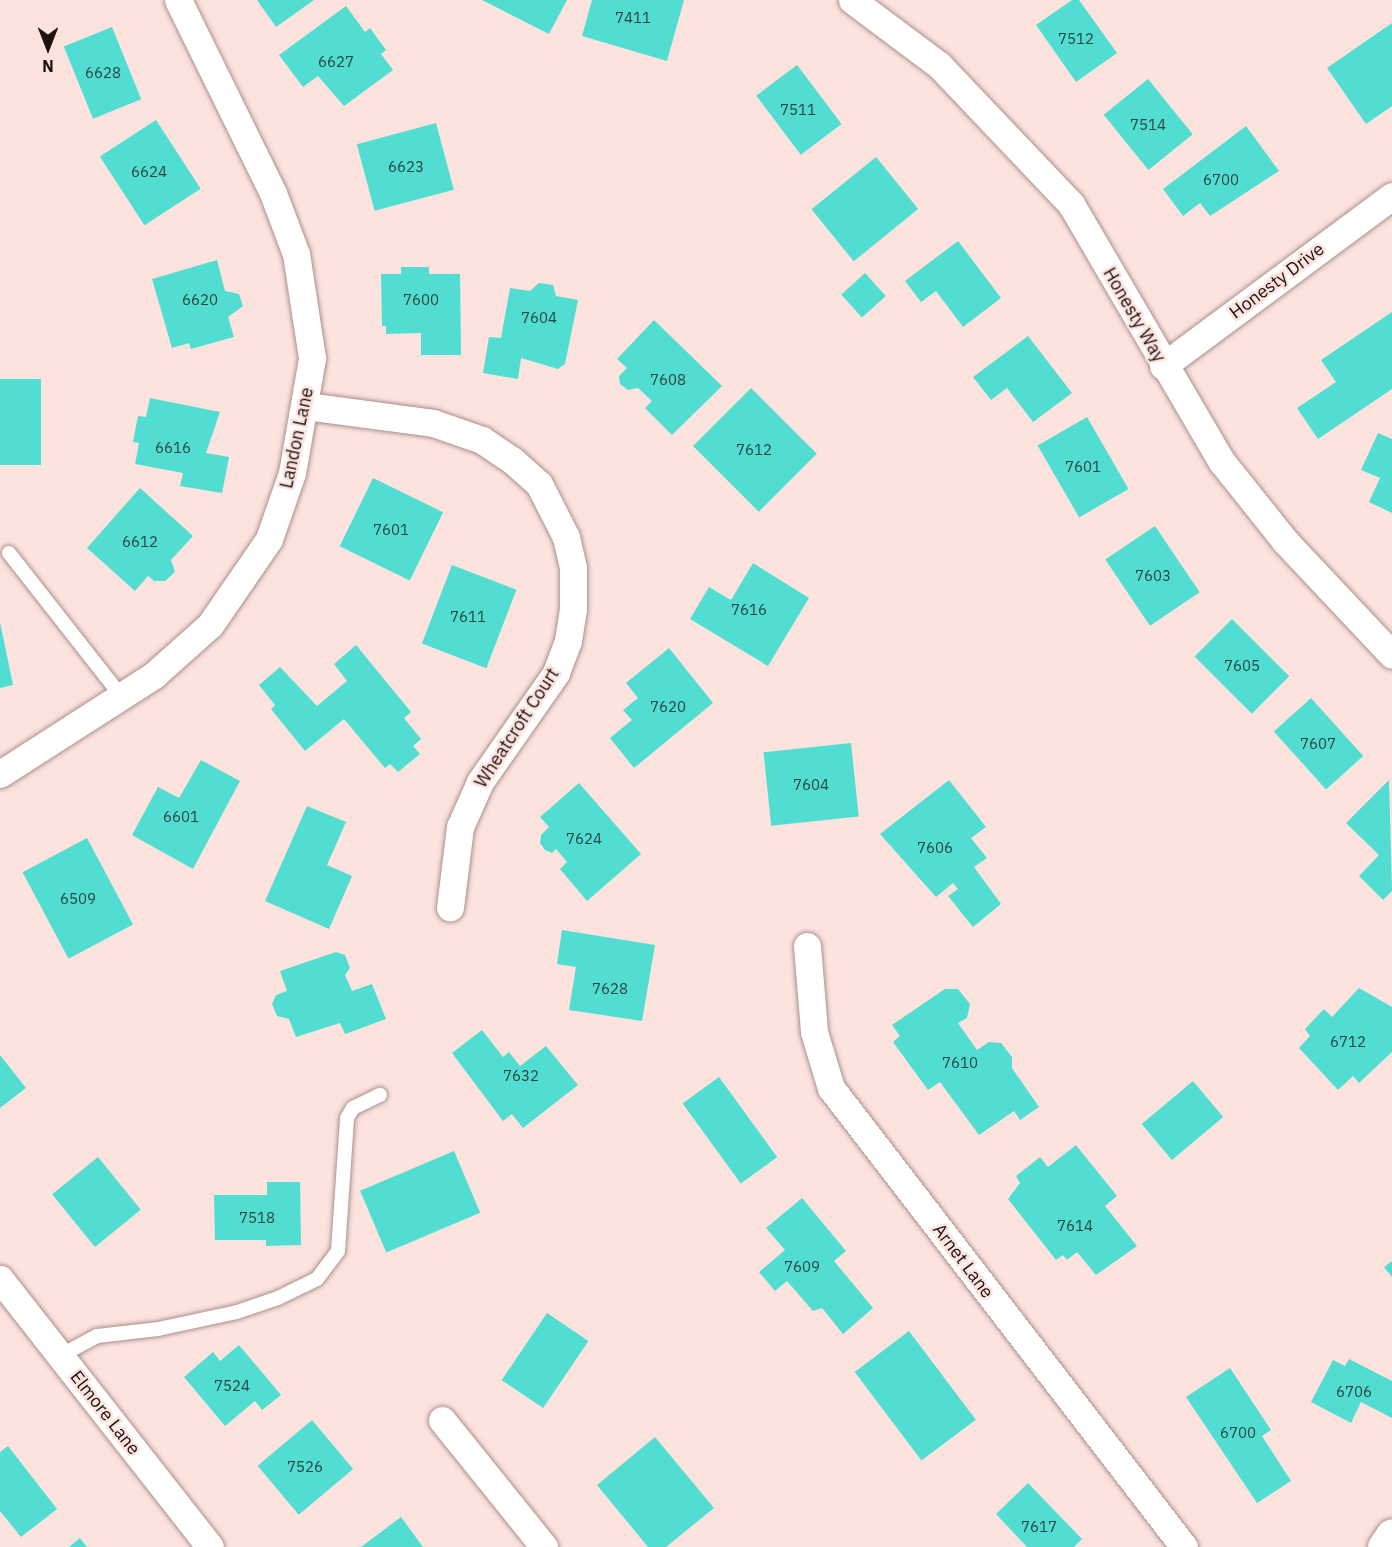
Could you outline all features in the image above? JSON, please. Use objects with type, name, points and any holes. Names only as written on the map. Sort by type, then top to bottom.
[{"type":"main road","points":[[1384,1547],[1392,1535]]},
{"type":"street","name":"Landon Lane","points":[[0,774],[154,675],[210,625],[269,539],[292,474],[306,406],[312,358],[296,254],[273,193],[178,0]]},
{"type":"street","name":"Honesty Way","points":[[852,0],[939,65],[1071,204],[1163,366],[1222,462],[1285,541],[1392,655]]},
{"type":"street","name":"Honesty Drive","points":[[1163,366],[1392,196]]},
{"type":"street","name":"Wheatcroft Court","points":[[306,406],[433,423],[482,440],[539,484],[566,537],[573,568],[573,609],[568,641],[556,673],[476,791],[460,827],[450,907]]},
{"type":"street","name":"Arnet Lane","points":[[807,946],[814,1032],[831,1088],[1184,1547]]},
{"type":"street","name":"Elmore Lane","points":[[0,1279],[210,1547]]},
{"type":"street","points":[[442,1420],[544,1547]]},
{"type":"lane","points":[[9,554],[121,696]]},
{"type":"lane","points":[[60,1356],[97,1336],[158,1329],[237,1312],[278,1298],[317,1279],[338,1251],[347,1118],[353,1108],[380,1095]]},
{"type":"building","points":[[257,0],[314,0],[276,27]]},
{"type":"building","points":[[482,0],[567,0],[549,34]]},
{"type":"building","points":[[592,0],[684,0],[667,61],[582,36]]},
{"type":"building","points":[[1072,0],[1079,0],[1117,53],[1076,82],[1036,25]]},
{"type":"building","points":[[346,6],[365,32],[370,28],[386,50],[381,54],[393,70],[344,106],[318,76],[303,87],[279,55]]},
{"type":"building","points":[[1392,23],[1392,106],[1366,124],[1327,68]]},
{"type":"building","points":[[112,27],[141,99],[93,119],[64,46]]},
{"type":"building","points":[[797,65],[842,124],[801,155],[756,96]]},
{"type":"building","points":[[1148,79],[1193,134],[1148,170],[1104,115]]},
{"type":"building","points":[[156,120],[201,189],[144,225],[100,156]]},
{"type":"building","points":[[436,123],[454,190],[375,211],[357,144]]},
{"type":"building","points":[[1246,126],[1279,171],[1210,216],[1200,203],[1183,216],[1163,189]]},
{"type":"building","points":[[876,157],[918,209],[854,261],[811,209]]},
{"type":"building","points":[[958,241],[1001,298],[963,327],[936,291],[921,302],[905,281]]},
{"type":"building","points":[[217,260],[225,291],[239,294],[243,306],[228,317],[234,337],[191,349],[189,343],[172,348],[152,279]]},
{"type":"building","points":[[401,267],[429,267],[429,274],[460,274],[461,355],[421,355],[421,333],[386,334],[386,326],[382,326],[381,274],[401,274]]},
{"type":"building","points":[[865,273],[886,296],[862,317],[841,294]]},
{"type":"building","points":[[539,283],[553,285],[556,296],[578,300],[565,364],[558,369],[521,358],[518,379],[483,373],[489,337],[501,338],[510,288],[530,291]]},
{"type":"building","points":[[1392,312],[1392,389],[1318,439],[1297,408],[1336,382],[1321,360]]},
{"type":"building","points":[[654,320],[722,386],[672,435],[645,408],[652,401],[638,388],[628,390],[620,384],[619,376],[627,368],[617,359]]},
{"type":"building","points":[[1028,336],[1072,393],[1033,422],[1007,388],[991,400],[973,377]]},
{"type":"building","points":[[0,379],[41,379],[41,465],[0,465]]},
{"type":"building","points":[[751,388],[817,454],[759,512],[693,446]]},
{"type":"building","points":[[150,398],[220,412],[206,453],[229,457],[222,493],[180,486],[183,473],[135,464],[139,443],[133,442],[138,416],[146,417]]},
{"type":"building","points":[[1087,417],[1128,489],[1079,517],[1038,446]]},
{"type":"building","points":[[1378,433],[1392,439],[1392,513],[1369,502],[1380,478],[1361,470]]},
{"type":"building","points":[[373,478],[443,512],[410,581],[340,546]]},
{"type":"building","points":[[140,488],[193,536],[171,560],[175,572],[165,581],[154,581],[148,576],[135,591],[87,548]]},
{"type":"building","points":[[1155,526],[1200,592],[1150,626],[1105,560]]},
{"type":"building","points":[[753,563],[809,598],[768,666],[690,619],[709,587],[731,600]]},
{"type":"building","points":[[452,565],[516,590],[486,668],[422,643]]},
{"type":"building","points":[[1232,619],[1289,676],[1252,714],[1195,656]]},
{"type":"building","points":[[0,622],[13,685],[0,688]]},
{"type":"building","points":[[356,645],[411,712],[404,718],[421,739],[413,746],[420,754],[398,772],[390,764],[385,768],[344,719],[305,751],[271,709],[275,705],[259,685],[280,667],[317,706],[347,681],[334,664]]},
{"type":"building","points":[[669,648],[713,703],[634,768],[610,738],[632,720],[623,710],[638,698],[626,683]]},
{"type":"building","points":[[1311,698],[1363,756],[1326,789],[1274,731]]},
{"type":"building","points":[[851,743],[859,817],[771,826],[763,752]]},
{"type":"building","points":[[201,760],[240,781],[193,869],[132,835],[158,787],[179,798]]},
{"type":"building","points":[[949,780],[986,827],[971,838],[987,858],[974,867],[1001,904],[973,927],[948,896],[958,889],[953,883],[936,897],[880,834]]},
{"type":"building","points":[[1389,780],[1392,891],[1383,900],[1359,876],[1379,855],[1346,823]]},
{"type":"building","points":[[579,783],[641,854],[587,901],[560,869],[567,862],[556,849],[552,853],[545,850],[540,843],[541,835],[549,827],[540,817]]},
{"type":"building","points":[[307,806],[346,822],[327,865],[352,876],[329,929],[265,901]]},
{"type":"building","points":[[87,838],[133,925],[69,959],[23,872]]},
{"type":"building","points":[[562,930],[655,945],[642,1021],[569,1010],[576,967],[557,964]]},
{"type":"building","points":[[336,952],[345,955],[350,968],[345,975],[352,991],[372,984],[386,1019],[345,1034],[340,1023],[296,1037],[289,1019],[277,1016],[272,1004],[276,995],[287,991],[280,971]]},
{"type":"building","points":[[1359,988],[1392,1007],[1392,1052],[1359,1083],[1353,1076],[1338,1090],[1299,1048],[1310,1036],[1305,1029],[1324,1009],[1332,1017]]},
{"type":"building","points":[[945,989],[958,989],[970,1004],[967,1018],[958,1023],[977,1050],[989,1042],[1001,1043],[1012,1057],[1012,1068],[1039,1107],[1020,1120],[1014,1111],[979,1135],[940,1082],[928,1090],[893,1042],[900,1036],[892,1025]]},
{"type":"building","points":[[482,1030],[503,1057],[509,1052],[520,1066],[546,1046],[578,1085],[523,1128],[512,1114],[503,1121],[452,1053]]},
{"type":"building","points":[[0,1055],[26,1088],[0,1108]]},
{"type":"building","points":[[719,1077],[777,1157],[741,1184],[683,1103]]},
{"type":"building","points":[[1193,1081],[1223,1117],[1172,1160],[1142,1124]]},
{"type":"building","points":[[1076,1145],[1117,1196],[1105,1206],[1137,1246],[1096,1275],[1077,1252],[1067,1260],[1063,1255],[1056,1260],[1008,1199],[1020,1183],[1016,1176],[1040,1157],[1048,1167]]},
{"type":"building","points":[[454,1151],[480,1213],[386,1253],[360,1191]]},
{"type":"building","points":[[98,1157],[141,1210],[95,1247],[52,1194]]},
{"type":"building","points":[[267,1182],[300,1182],[301,1245],[266,1246],[266,1240],[215,1240],[214,1195],[267,1195]]},
{"type":"building","points":[[802,1198],[846,1251],[834,1261],[873,1308],[843,1334],[822,1308],[813,1311],[787,1281],[775,1291],[759,1272],[785,1250],[766,1228]]},
{"type":"building","points":[[1392,1261],[1392,1277],[1384,1267]]},
{"type":"building","points":[[547,1313],[588,1341],[543,1408],[502,1380]]},
{"type":"building","points":[[909,1331],[976,1420],[921,1461],[855,1372]]},
{"type":"building","points":[[239,1345],[281,1395],[262,1410],[255,1401],[225,1426],[184,1377],[213,1352],[220,1361]]},
{"type":"building","points":[[1349,1359],[1392,1381],[1392,1418],[1361,1402],[1351,1423],[1311,1402],[1333,1360],[1345,1366]]},
{"type":"building","points":[[1230,1368],[1271,1430],[1262,1436],[1291,1481],[1257,1503],[1186,1397]]},
{"type":"building","points":[[312,1420],[353,1469],[299,1515],[258,1466]]},
{"type":"building","points":[[655,1437],[714,1508],[666,1547],[648,1547],[597,1485]]},
{"type":"building","points":[[8,1446],[57,1509],[21,1537],[0,1511],[0,1452]]},
{"type":"building","points":[[1028,1483],[1082,1539],[1074,1547],[1027,1547],[996,1514]]},
{"type":"building","points":[[401,1517],[423,1547],[361,1547]]},
{"type":"building","points":[[80,1538],[87,1547],[69,1547]]}]
